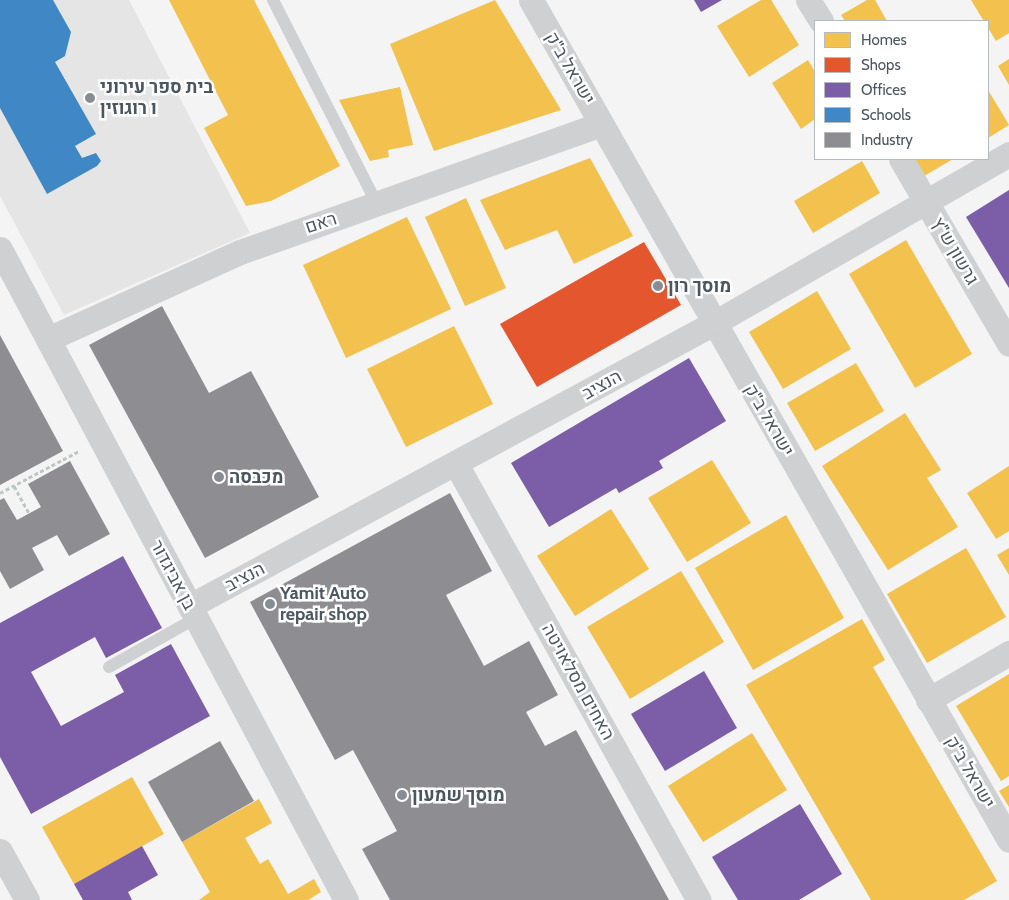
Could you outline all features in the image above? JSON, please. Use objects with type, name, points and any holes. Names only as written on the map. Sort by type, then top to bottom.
[{"type":"street","name":"ישראל ב\"ק","points":[[531,0],[1009,840]]},
{"type":"street","points":[[808,0],[820,20]]},
{"type":"street","name":"ראם","points":[[48,339],[185,274],[601,124]]},
{"type":"street","name":"הנציב","points":[[193,612],[456,464],[714,323],[925,200],[1009,154]]},
{"type":"street","name":"גרשון ש\"ץ","points":[[902,160],[1009,344]]},
{"type":"street","name":"בן אביגדור","points":[[0,249],[346,900]]},
{"type":"street","name":"האחים מסלאויטה","points":[[456,464],[699,900]]},
{"type":"street","points":[[928,700],[1009,653]]},
{"type":"street","points":[[2,861],[27,900]]},
{"type":"lane","points":[[273,0],[377,204]]},
{"type":"lane","points":[[109,668],[193,612]]},
{"type":"path","points":[[0,493],[101,440]]},
{"type":"path","points":[[14,486],[29,513]]},
{"type":"shaded area","name":"בית ספר עירוני ו רוגוזין","points":[[0,0],[129,0],[250,233],[64,315],[0,196]]},
{"type":"building: Homes","points":[[169,0],[254,0],[340,166],[271,201],[246,206],[204,128],[228,115]]},
{"type":"building: Homes","points":[[495,0],[561,110],[434,151],[390,44]]},
{"type":"building: Homes","points":[[761,0],[771,0],[799,45],[749,77],[717,26]]},
{"type":"building: Homes","points":[[867,0],[875,0],[886,20],[844,20],[841,15]]},
{"type":"building: Homes","points":[[971,0],[1009,0],[1009,33],[996,41],[989,30],[989,20],[983,20]]},
{"type":"building: Homes","points":[[1009,59],[1009,85],[998,66]]},
{"type":"building: Homes","points":[[808,60],[814,70],[814,120],[801,129],[772,83]]},
{"type":"building: Homes","points":[[400,87],[413,145],[388,150],[389,157],[370,161],[339,100]]},
{"type":"building: Homes","points":[[989,92],[1009,125],[989,137]]},
{"type":"building: Homes","points":[[590,158],[633,236],[574,264],[557,230],[505,250],[480,200]]},
{"type":"building: Homes","points":[[915,160],[951,160],[924,176]]},
{"type":"building: Homes","points":[[862,161],[880,193],[813,233],[794,201]]},
{"type":"building: Homes","points":[[466,198],[506,288],[465,306],[425,217]]},
{"type":"building: Homes","points":[[407,217],[451,309],[346,358],[303,265]]},
{"type":"building: Homes","points":[[906,240],[972,354],[915,388],[849,274]]},
{"type":"building: Homes","points":[[817,291],[851,349],[783,389],[749,332]]},
{"type":"building: Homes","points":[[454,326],[493,404],[406,447],[367,369]]},
{"type":"building: Homes","points":[[856,363],[884,411],[815,451],[787,403]]},
{"type":"building: Homes","points":[[905,413],[941,470],[927,478],[958,527],[888,570],[822,466]]},
{"type":"building: Homes","points":[[712,460],[751,523],[687,562],[648,498]]},
{"type":"building: Homes","points":[[1009,466],[1009,531],[996,539],[967,493]]},
{"type":"building: Homes","points":[[611,509],[649,569],[575,616],[537,556]]},
{"type":"building: Homes","points":[[786,515],[844,618],[753,670],[695,568]]},
{"type":"building: Homes","points":[[966,548],[1006,617],[927,663],[887,594]]},
{"type":"building: Homes","points":[[1009,548],[1009,575],[997,555]]},
{"type":"building: Homes","points":[[681,571],[724,642],[630,699],[587,627]]},
{"type":"building: Homes","points":[[862,619],[885,660],[873,667],[997,881],[964,900],[871,900],[746,685]]},
{"type":"building: Homes","points":[[1009,674],[1009,776],[1001,781],[956,706]]},
{"type":"building: Homes","points":[[752,733],[787,790],[703,842],[668,786]]},
{"type":"building: Homes","points":[[132,777],[164,834],[74,884],[42,827]]},
{"type":"building: Homes","points":[[1009,785],[1009,807],[999,791]]},
{"type":"building: Homes","points":[[259,799],[272,823],[245,838],[260,864],[268,859],[288,894],[314,879],[321,892],[308,900],[199,900],[210,892],[182,842]]},
{"type":"building: Shops","points":[[644,242],[681,305],[537,387],[500,324]]},
{"type":"building: Offices","points":[[694,0],[722,0],[701,12]]},
{"type":"building: Offices","points":[[1009,190],[1009,288],[966,217]]},
{"type":"building: Offices","points":[[689,358],[726,421],[659,461],[663,468],[619,493],[616,488],[549,527],[511,463]]},
{"type":"building: Offices","points":[[123,556],[162,628],[106,658],[95,637],[31,672],[61,726],[124,692],[115,675],[171,644],[210,716],[31,814],[0,757],[0,623]]},
{"type":"building: Offices","points":[[704,671],[737,728],[665,771],[631,714]]},
{"type":"building: Offices","points":[[800,804],[842,874],[799,900],[738,900],[712,857]]},
{"type":"building: Offices","points":[[142,846],[158,875],[128,892],[132,900],[83,900],[74,884]]},
{"type":"building: Schools","points":[[0,0],[53,0],[71,32],[65,56],[55,62],[96,134],[75,146],[82,158],[96,153],[101,161],[97,166],[47,194],[0,108]]},
{"type":"building: Industry","points":[[162,306],[209,393],[251,371],[319,497],[205,558],[89,345]]},
{"type":"building: Industry","points":[[0,335],[63,451],[0,485]]},
{"type":"building: Industry","points":[[70,461],[110,534],[69,556],[57,535],[32,548],[44,570],[10,589],[0,571],[0,500],[4,498],[17,520],[41,507],[28,484]]},
{"type":"building: Industry","points":[[450,493],[492,571],[446,595],[484,666],[529,641],[558,695],[526,712],[545,746],[576,730],[669,900],[390,900],[362,849],[397,831],[353,750],[335,760],[250,602]]},
{"type":"building: Industry","points":[[220,741],[254,801],[182,842],[148,782]]},
{"type":"place","name":"בית ספר עירוני ו רוגוזין","points":[[90,98]]},
{"type":"place","name":"מוסך רון","points":[[658,286]]},
{"type":"place","name":"מכבסה","points":[[219,477]]},
{"type":"place","name":"Yamit Auto repair shop","points":[[270,604]]},
{"type":"place","name":"מוסך שמעון","points":[[402,795]]}]
